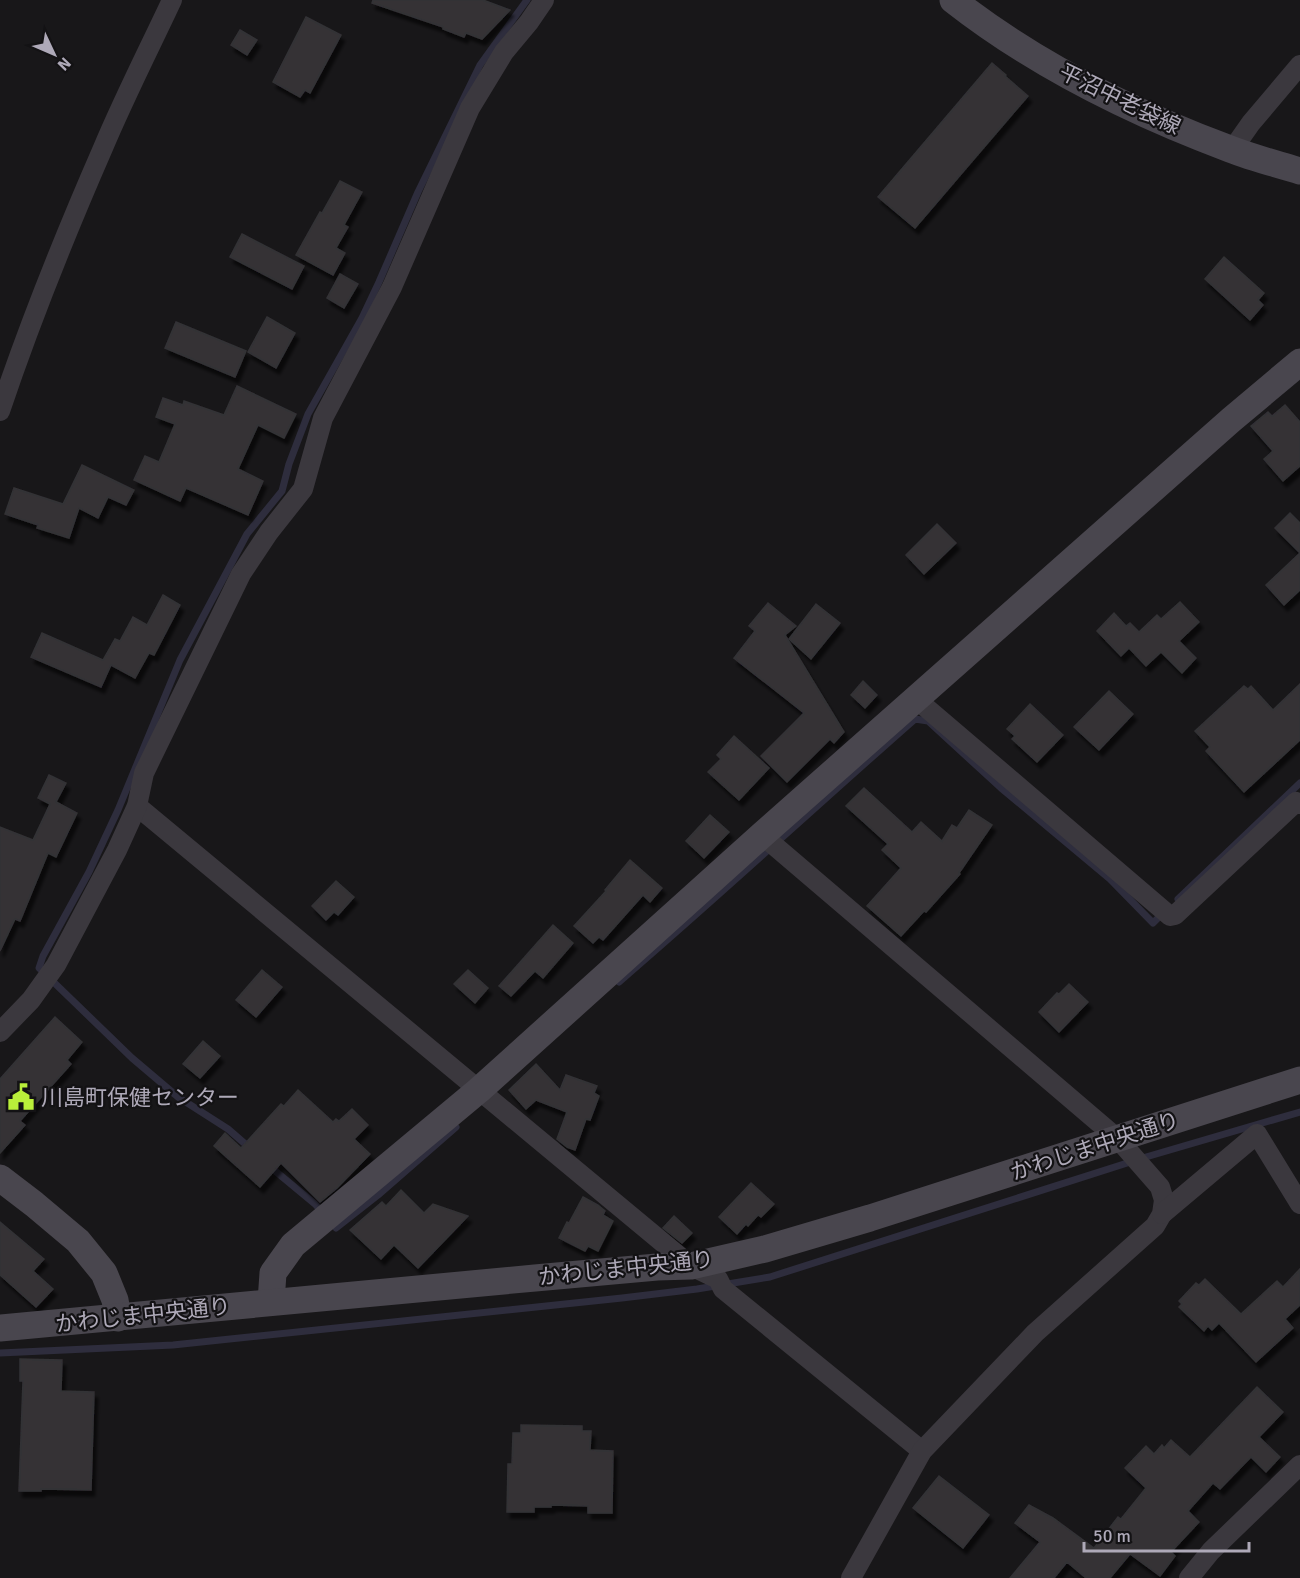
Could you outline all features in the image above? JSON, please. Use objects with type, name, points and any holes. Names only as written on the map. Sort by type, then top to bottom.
[{"type":"street","points":[[0,411],[33,316],[103,147],[172,0]]},
{"type":"street","points":[[0,1032],[31,1000],[56,964],[117,850],[137,806],[144,773],[241,574],[268,532],[303,489],[323,418],[392,287],[470,108],[504,52],[544,0]]},
{"type":"street","name":"平沼中老袋線","points":[[953,0],[1023,50],[1088,87],[1232,150],[1300,171]]},
{"type":"street","points":[[1232,150],[1251,123],[1300,65]]},
{"type":"street","points":[[271,1302],[273,1273],[293,1245],[479,1090],[762,835],[1231,420],[1300,362]]},
{"type":"street","points":[[916,699],[1170,916],[1175,915],[1296,802],[1300,804]]},
{"type":"street","points":[[137,806],[691,1266],[720,1284],[922,1451]]},
{"type":"street","points":[[762,835],[1130,1154],[1160,1187],[1164,1200],[1162,1214]]},
{"type":"street","name":"かわじま中央通り","points":[[0,1328],[657,1267],[691,1266],[765,1249],[870,1218],[1130,1154],[1300,1080]]},
{"type":"street","points":[[851,1578],[922,1451],[1035,1333],[1155,1226],[1162,1214],[1257,1134],[1300,1204]]},
{"type":"street","points":[[0,1178],[78,1241],[104,1273],[115,1300],[118,1318]]},
{"type":"street","points":[[1189,1578],[1211,1551],[1300,1465]]},
{"type":"building","points":[[373,0],[483,0],[510,10],[482,39],[466,33],[464,37],[443,29],[443,27],[372,3]]},
{"type":"building","points":[[306,17],[341,35],[310,93],[305,90],[300,97],[273,82]]},
{"type":"building","points":[[240,30],[257,40],[247,55],[231,45]]},
{"type":"building","points":[[992,63],[1028,96],[915,228],[878,197]]},
{"type":"building","points":[[340,181],[362,192],[344,225],[348,227],[336,248],[345,253],[333,275],[296,255]]},
{"type":"building","points":[[242,234],[304,266],[292,289],[230,257]]},
{"type":"building","points":[[1224,257],[1264,293],[1258,300],[1263,305],[1250,320],[1205,279]]},
{"type":"building","points":[[340,274],[358,284],[344,308],[327,298]]},
{"type":"building","points":[[267,317],[295,333],[276,368],[248,352]]},
{"type":"building","points":[[176,322],[246,351],[235,377],[165,348]]},
{"type":"building","points":[[237,386],[296,414],[284,438],[258,425],[238,469],[263,481],[248,515],[186,488],[180,501],[134,480],[145,456],[159,462],[175,424],[156,417],[163,398],[183,405],[184,401],[224,415]]},
{"type":"building","points":[[1285,405],[1300,422],[1300,466],[1283,481],[1264,459],[1273,451],[1251,426],[1268,412],[1272,416]]},
{"type":"building","points":[[82,465],[134,490],[126,505],[108,497],[98,518],[79,508],[69,538],[37,528],[38,525],[5,514],[14,488],[63,504]]},
{"type":"building","points":[[1290,513],[1300,523],[1300,553],[1275,528]]},
{"type":"building","points":[[937,524],[956,543],[924,574],[906,555]]},
{"type":"building","points":[[1300,553],[1300,590],[1284,605],[1266,585]]},
{"type":"building","points":[[163,595],[180,605],[154,655],[149,653],[135,678],[111,665],[101,687],[31,657],[42,633],[103,660],[115,639],[120,641],[133,617],[147,625]]},
{"type":"building","points":[[1180,602],[1199,622],[1179,641],[1196,658],[1182,673],[1161,652],[1146,666],[1129,648],[1121,656],[1097,631],[1114,613],[1126,626],[1130,623],[1139,632],[1157,615],[1161,619]]},
{"type":"building","points":[[768,603],[796,626],[785,635],[844,732],[834,743],[830,739],[787,782],[761,756],[804,713],[734,658],[755,631],[749,626]]},
{"type":"building","points":[[816,604],[840,623],[811,659],[789,639]]},
{"type":"building","points":[[863,681],[877,695],[865,708],[851,695]]},
{"type":"building","points":[[1300,684],[1300,740],[1244,792],[1206,751],[1210,747],[1195,731],[1244,686],[1248,689],[1251,686],[1273,710]]},
{"type":"building","points":[[1109,691],[1133,714],[1099,750],[1074,727]]},
{"type":"building","points":[[1030,704],[1063,735],[1037,762],[1012,739],[1015,736],[1007,729]]},
{"type":"building","points":[[734,736],[769,768],[739,800],[708,772],[721,759],[717,755]]},
{"type":"building","points":[[49,775],[66,783],[56,802],[77,813],[56,857],[48,853],[20,921],[15,919],[0,951],[0,827],[33,840],[50,804],[38,798]]},
{"type":"building","points":[[864,788],[912,832],[921,822],[942,841],[952,825],[957,828],[969,810],[992,825],[960,874],[901,936],[867,906],[901,868],[882,850],[888,844],[846,806]]},
{"type":"building","points":[[710,815],[729,832],[704,858],[686,841]]},
{"type":"building","points":[[630,860],[662,888],[650,902],[643,895],[603,940],[599,937],[593,943],[574,926]]},
{"type":"building","points":[[336,881],[354,897],[338,915],[334,912],[326,920],[312,906]]},
{"type":"building","points":[[553,925],[573,943],[543,978],[535,971],[511,996],[499,986]]},
{"type":"building","points":[[262,970],[282,987],[256,1017],[236,1000]]},
{"type":"building","points":[[468,970],[488,988],[475,1003],[454,984]]},
{"type":"building","points":[[1069,984],[1088,1002],[1059,1032],[1039,1012]]},
{"type":"building","name":"川島町保健センター","points":[[55,1017],[82,1042],[67,1060],[71,1064],[20,1121],[25,1125],[0,1153],[0,1079]]},
{"type":"building","points":[[203,1041],[220,1056],[200,1078],[183,1064]]},
{"type":"building","points":[[536,1064],[560,1090],[566,1075],[597,1086],[594,1093],[599,1096],[590,1120],[586,1119],[575,1150],[557,1139],[567,1112],[536,1100],[526,1109],[509,1090]]},
{"type":"building","points":[[298,1090],[333,1122],[336,1119],[339,1121],[352,1109],[368,1125],[354,1139],[370,1154],[320,1202],[281,1163],[260,1187],[214,1146],[225,1133],[241,1148],[281,1104],[284,1106]]},
{"type":"building","points":[[751,1183],[774,1204],[761,1217],[758,1215],[748,1226],[746,1224],[737,1234],[719,1217]]},
{"type":"building","points":[[401,1190],[424,1213],[433,1204],[468,1216],[418,1268],[394,1245],[381,1259],[350,1230],[382,1202],[386,1206]]},
{"type":"building","points":[[583,1197],[598,1205],[605,1211],[603,1215],[613,1221],[598,1251],[588,1246],[585,1251],[559,1238]]},
{"type":"building","points":[[674,1216],[692,1233],[682,1243],[663,1228]]},
{"type":"building","points":[[0,1222],[44,1259],[33,1271],[53,1289],[36,1307],[0,1275]]},
{"type":"building","points":[[1300,1269],[1300,1305],[1285,1319],[1293,1328],[1256,1362],[1219,1323],[1212,1330],[1208,1326],[1204,1331],[1179,1307],[1182,1304],[1179,1301],[1196,1283],[1199,1285],[1205,1279],[1241,1314],[1277,1281],[1283,1287]]},
{"type":"building","points":[[20,1359],[62,1360],[61,1391],[94,1392],[91,1490],[19,1491],[23,1381],[20,1381]]},
{"type":"building","points":[[1257,1387],[1283,1412],[1259,1437],[1280,1457],[1266,1472],[1251,1457],[1220,1489],[1213,1483],[1188,1511],[1199,1522],[1171,1552],[1175,1556],[1160,1576],[1130,1554],[1110,1578],[1086,1578],[1067,1562],[1054,1578],[1010,1578],[1040,1542],[1015,1523],[1029,1505],[1053,1518],[1094,1548],[1118,1517],[1121,1519],[1146,1488],[1125,1468],[1146,1446],[1154,1454],[1162,1445],[1164,1448],[1171,1440],[1190,1457]]},
{"type":"building","points":[[521,1425],[582,1426],[582,1431],[591,1431],[590,1450],[613,1451],[612,1513],[588,1513],[588,1506],[551,1505],[551,1507],[534,1507],[534,1512],[507,1512],[508,1464],[512,1464],[513,1433],[521,1433]]},
{"type":"building","points":[[939,1476],[989,1515],[963,1548],[913,1508]]},
{"type":"waterway","points":[[251,1149],[228,1129],[178,1097],[132,1058],[39,968],[118,810],[180,660],[247,534],[282,491],[289,464],[308,414],[362,318],[418,192],[480,65],[527,0]]},
{"type":"waterway","points":[[619,982],[915,719],[928,721],[1001,788],[1110,879],[1153,923],[1163,913]]},
{"type":"waterway","points":[[1178,899],[1300,783]]},
{"type":"waterway","points":[[0,1353],[173,1345],[622,1298],[770,1277],[1146,1157],[1300,1112]]},
{"type":"waterway","points":[[330,1221],[336,1228],[456,1127]]},
{"type":"waterway","points":[[268,1165],[323,1213]]},
{"type":"place","name":"川島町保健センター","points":[[21,1097]]}]
